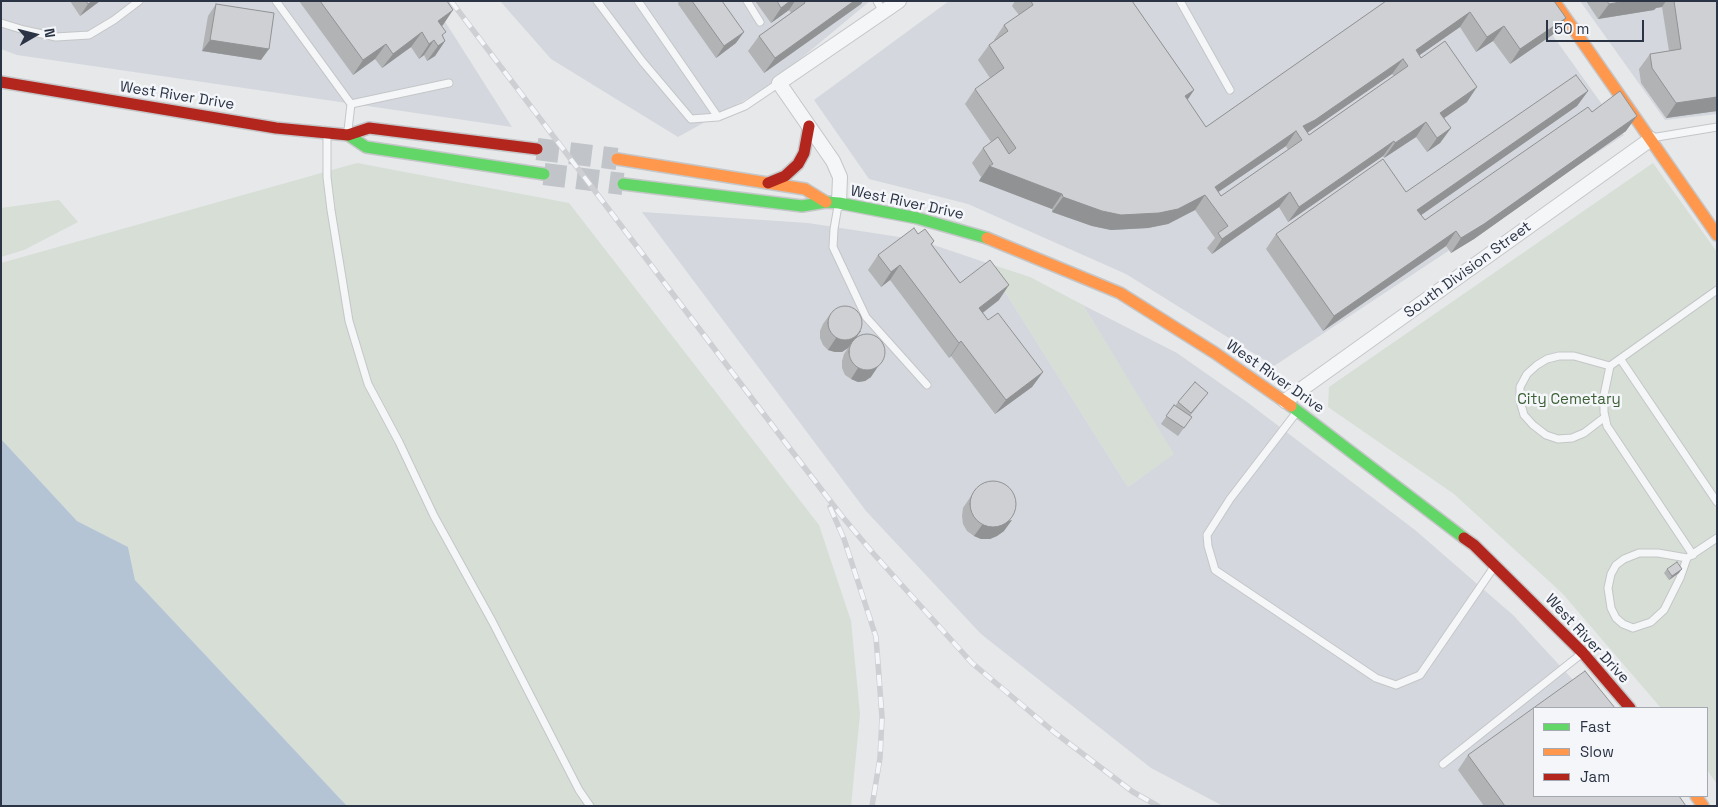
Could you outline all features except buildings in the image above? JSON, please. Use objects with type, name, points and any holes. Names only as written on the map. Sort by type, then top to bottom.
[{"type":"main road","points":[[1554,1],[1717,234]]},
{"type":"main road","name":"West River Drive","points":[[1,82],[276,128],[348,135],[366,147],[544,174]]},
{"type":"main road","points":[[768,183],[785,176],[798,164],[804,153],[809,126]]},
{"type":"main road","name":"West River Drive","points":[[348,135],[370,128],[537,149]]},
{"type":"main road","name":"West River Drive","points":[[617,159],[805,189],[832,203]]},
{"type":"main road","name":"West River Drive","points":[[622,184],[802,206],[832,203],[917,218],[1000,242],[1120,293],[1215,353],[1298,410],[1474,545],[1582,653],[1629,707]]},
{"type":"street","points":[[832,203],[840,177],[833,161],[779,84],[880,7],[899,1]]},
{"type":"street","name":"South Division Street","points":[[1285,401],[1651,138]]},
{"type":"lane","points":[[1,22],[24,30],[56,36],[88,35],[114,20],[139,1]]},
{"type":"lane","points":[[276,1],[350,104],[348,135]]},
{"type":"lane","points":[[597,1],[642,62],[691,119],[718,117],[745,106],[779,84]]},
{"type":"lane","points":[[638,1],[718,117]]},
{"type":"lane","points":[[747,1],[760,22]]},
{"type":"lane","points":[[1180,1],[1230,90]]},
{"type":"lane","points":[[350,104],[449,83]]},
{"type":"lane","points":[[1651,138],[1717,127]]},
{"type":"lane","points":[[327,132],[327,176],[349,321],[368,384],[399,442],[434,516],[590,806]]},
{"type":"lane","points":[[832,203],[833,247],[866,317],[927,384]]},
{"type":"lane","points":[[1605,417],[1584,433],[1572,438],[1558,439],[1546,435],[1524,415],[1520,401],[1520,387],[1527,374],[1537,365],[1547,359],[1559,356],[1574,356],[1610,366],[1717,290]]},
{"type":"lane","points":[[1621,360],[1717,502]]},
{"type":"lane","points":[[1610,366],[1604,395],[1607,426],[1690,556]]},
{"type":"lane","points":[[1298,410],[1230,499],[1207,535],[1215,570],[1376,678],[1396,685],[1420,675],[1495,566]]},
{"type":"lane","points":[[1690,556],[1639,553],[1624,559],[1616,565],[1611,574],[1608,588],[1611,608],[1616,618],[1622,624],[1632,628],[1651,622],[1664,610],[1690,556],[1717,538]]},
{"type":"lane","points":[[1443,764],[1582,653]]},
{"type":"shaded area","points":[[1,1],[432,1],[512,127],[17,55],[1,49]]},
{"type":"shaded area","points":[[500,1],[870,1],[763,90],[678,137],[551,59]]},
{"type":"shaded area","points":[[949,1],[1528,1],[1624,135],[1274,366],[1126,274],[968,204],[869,179],[814,100]]},
{"type":"shaded area","points":[[1580,1],[1717,1],[1717,114],[1665,120]]},
{"type":"shaded area","points":[[642,212],[808,223],[919,240],[987,263],[1128,487],[1173,454],[1083,305],[1177,353],[1247,402],[1415,530],[1513,615],[1598,707],[1533,707],[1533,797],[1675,806],[1223,806],[1151,768],[981,634],[866,511]]},
{"type":"green space","points":[[357,163],[569,203],[819,525],[851,621],[860,714],[851,806],[347,806],[135,580],[128,547],[77,521],[1,439],[1,263]]},
{"type":"green space","name":"City Cemetary","points":[[1653,163],[1717,252],[1717,784],[1708,771],[1708,707],[1660,707],[1562,593],[1454,494],[1328,407],[1329,387]]},
{"type":"green space","points":[[59,200],[78,222],[24,250],[1,257],[1,208]]},
{"type":"green space","points":[[987,263],[1030,277],[1083,305],[1174,454],[1128,487]]},
{"type":"water","points":[[1,439],[77,521],[128,547],[135,580],[347,806],[1,806]]},
{"type":"tunnel","points":[[537,149],[617,159]]},
{"type":"tunnel","points":[[544,174],[623,184]]},
{"type":"railway","points":[[451,1],[788,446],[872,552],[972,663],[1054,732],[1133,792],[1158,806]]},
{"type":"railway","points":[[830,507],[844,539],[876,637],[882,717],[880,758],[872,806]]},
{"type":"traffic: fast","points":[[348,135],[366,147],[544,174]]},
{"type":"traffic: fast","points":[[623,184],[802,206],[826,202],[839,203],[917,218],[987,238]]},
{"type":"traffic: fast","points":[[1291,406],[1464,538]]},
{"type":"traffic: slow","points":[[1554,1],[1717,235]]},
{"type":"traffic: slow","points":[[617,159],[805,189],[826,202]]},
{"type":"traffic: slow","points":[[987,238],[1120,293],[1215,353],[1291,406]]},
{"type":"traffic: slow","points":[[1697,797],[1703,806]]},
{"type":"traffic: jam","points":[[1,82],[276,128],[348,135]]},
{"type":"traffic: jam","points":[[768,183],[785,176],[798,164],[804,153],[809,126]]},
{"type":"traffic: jam","points":[[348,135],[369,128],[537,149]]},
{"type":"traffic: jam","points":[[1464,538],[1474,545],[1583,653],[1629,707]]}]
